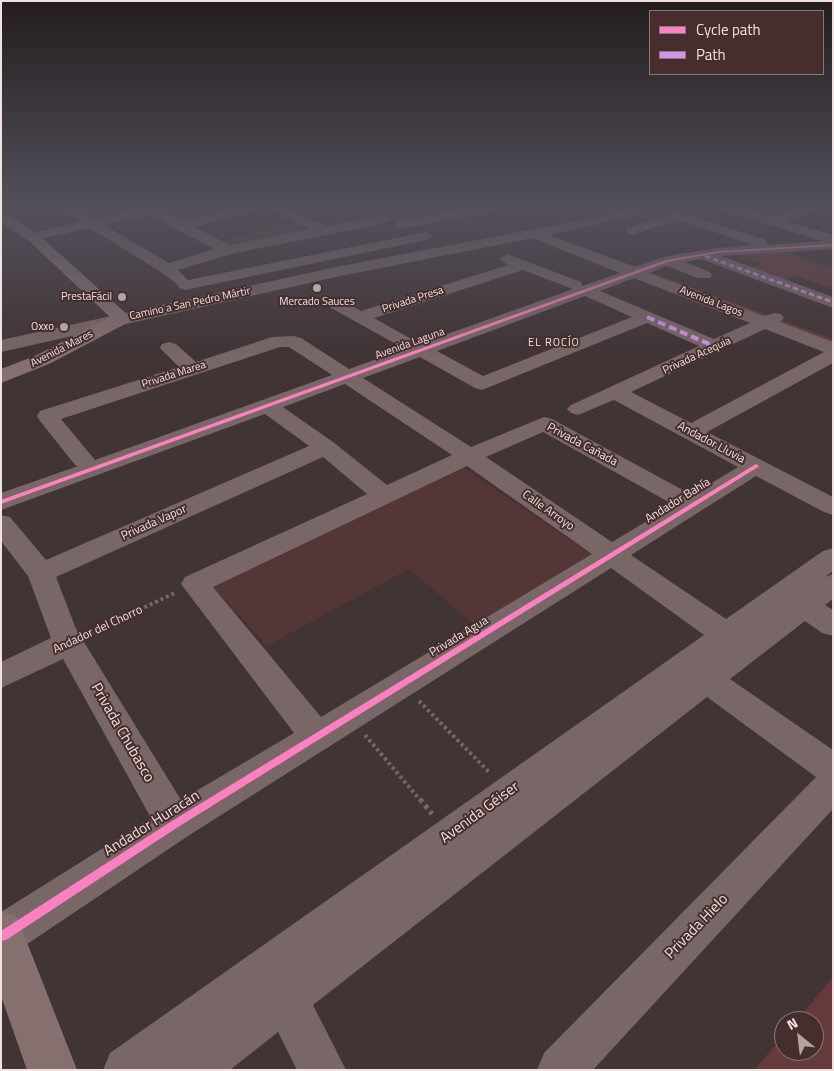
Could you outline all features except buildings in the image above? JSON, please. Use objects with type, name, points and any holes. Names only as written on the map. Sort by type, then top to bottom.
[{"type":"main road","points":[[54,257],[122,318]]},
{"type":"main road","name":"Avenida Mares","points":[[1,377],[42,360],[122,318]]},
{"type":"main road","name":"Avenida Mares","points":[[1,366],[79,328]]},
{"type":"main road","points":[[2,934],[52,1070]]},
{"type":"street","points":[[147,257],[167,269],[204,301]]},
{"type":"street","points":[[167,269],[206,257]]},
{"type":"street","points":[[185,285],[323,257]]},
{"type":"street","name":"Camino a San Pedro Mártir","points":[[10,344],[407,257]]},
{"type":"street","points":[[502,257],[581,288],[716,347]]},
{"type":"street","name":"Avenida Lagos","points":[[604,257],[771,321],[833,349]]},
{"type":"street","name":"Avenida Laguna","points":[[1,502],[141,445],[581,288],[661,257]]},
{"type":"street","points":[[680,257],[704,275]]},
{"type":"street","points":[[726,257],[832,301]]},
{"type":"street","name":"Privada Presa","points":[[359,317],[524,265]]},
{"type":"street","points":[[337,304],[359,317]]},
{"type":"street","name":"Privada Presa","points":[[359,317],[482,384],[647,317]]},
{"type":"street","name":"Avenida Lagos","points":[[771,321],[833,339]]},
{"type":"street","name":"Privada Acequia","points":[[616,393],[771,321]]},
{"type":"street","points":[[1,324],[10,344]]},
{"type":"street","name":"Privada Marea","points":[[83,460],[48,416],[287,340],[294,342],[340,373]]},
{"type":"street","points":[[169,348],[193,369]]},
{"type":"street","points":[[691,432],[833,355]]},
{"type":"street","name":"Avenida Laguna","points":[[1,489],[83,460],[141,445],[267,405],[340,373]]},
{"type":"street","name":"Calle Arroyo","points":[[340,373],[469,456],[736,643]]},
{"type":"street","points":[[578,409],[616,393]]},
{"type":"street","name":"Andador Lluvia","points":[[616,393],[833,507]]},
{"type":"street","points":[[267,405],[325,447],[385,496]]},
{"type":"street","name":"Privada Cañada","points":[[469,456],[544,424],[692,505]]},
{"type":"street","name":"Privada Vapor","points":[[41,573],[325,447]]},
{"type":"street","points":[[317,737],[195,584],[469,456]]},
{"type":"street","name":"Andador Bahía","points":[[612,555],[756,466]]},
{"type":"street","points":[[1,523],[41,573]]},
{"type":"street","name":"Privada Agua","points":[[317,737],[612,555]]},
{"type":"street","name":"Avenida Géiser","points":[[191,1070],[285,998],[498,813],[736,643],[833,557]]},
{"type":"street","name":"Privada Chubasco","points":[[41,573],[62,631],[175,824]]},
{"type":"street","name":"Avenida Géiser","points":[[127,1070],[450,835],[498,813],[706,679],[736,643],[818,616],[833,584]]},
{"type":"street","name":"Andador del Chorro","points":[[1,676],[69,642]]},
{"type":"street","points":[[706,679],[833,770]]},
{"type":"street","name":"Andador Huracán","points":[[2,934],[175,824],[317,737]]},
{"type":"street","name":"Privada Hielo","points":[[561,1070],[833,784]]},
{"type":"street","points":[[285,998],[322,1070]]},
{"type":"path","points":[[403,684],[498,813]]},
{"type":"path","points":[[350,717],[450,835]]},
{"type":"shaded area","points":[[604,257],[609,257],[833,339],[833,349]]},
{"type":"shaded area","points":[[740,257],[803,257],[833,269],[833,285],[827,287],[796,276],[772,284],[739,273],[762,264]]},
{"type":"shaded area","points":[[461,466],[591,554],[476,626],[409,569],[267,646],[213,586]]},
{"type":"shaded area","points":[[833,977],[833,1070],[754,1070],[774,1047],[774,1061],[824,1061],[824,1011],[804,1011]]},
{"type":"marked path","points":[[708,257],[830,301]]},
{"type":"marked path","points":[[647,317],[716,347]]},
{"type":"cycle path","points":[[1,502],[667,261],[690,257]]},
{"type":"cycle path","points":[[2,936],[175,824],[756,466]]},
{"type":"place","name":"Mercado Sauces","points":[[317,288]]},
{"type":"place","name":"PrestaFácil","points":[[122,297]]},
{"type":"place","name":"Oxxo","points":[[64,327]]},
{"type":"district","name":"EL ROCÍO","points":[[554,343]]}]
